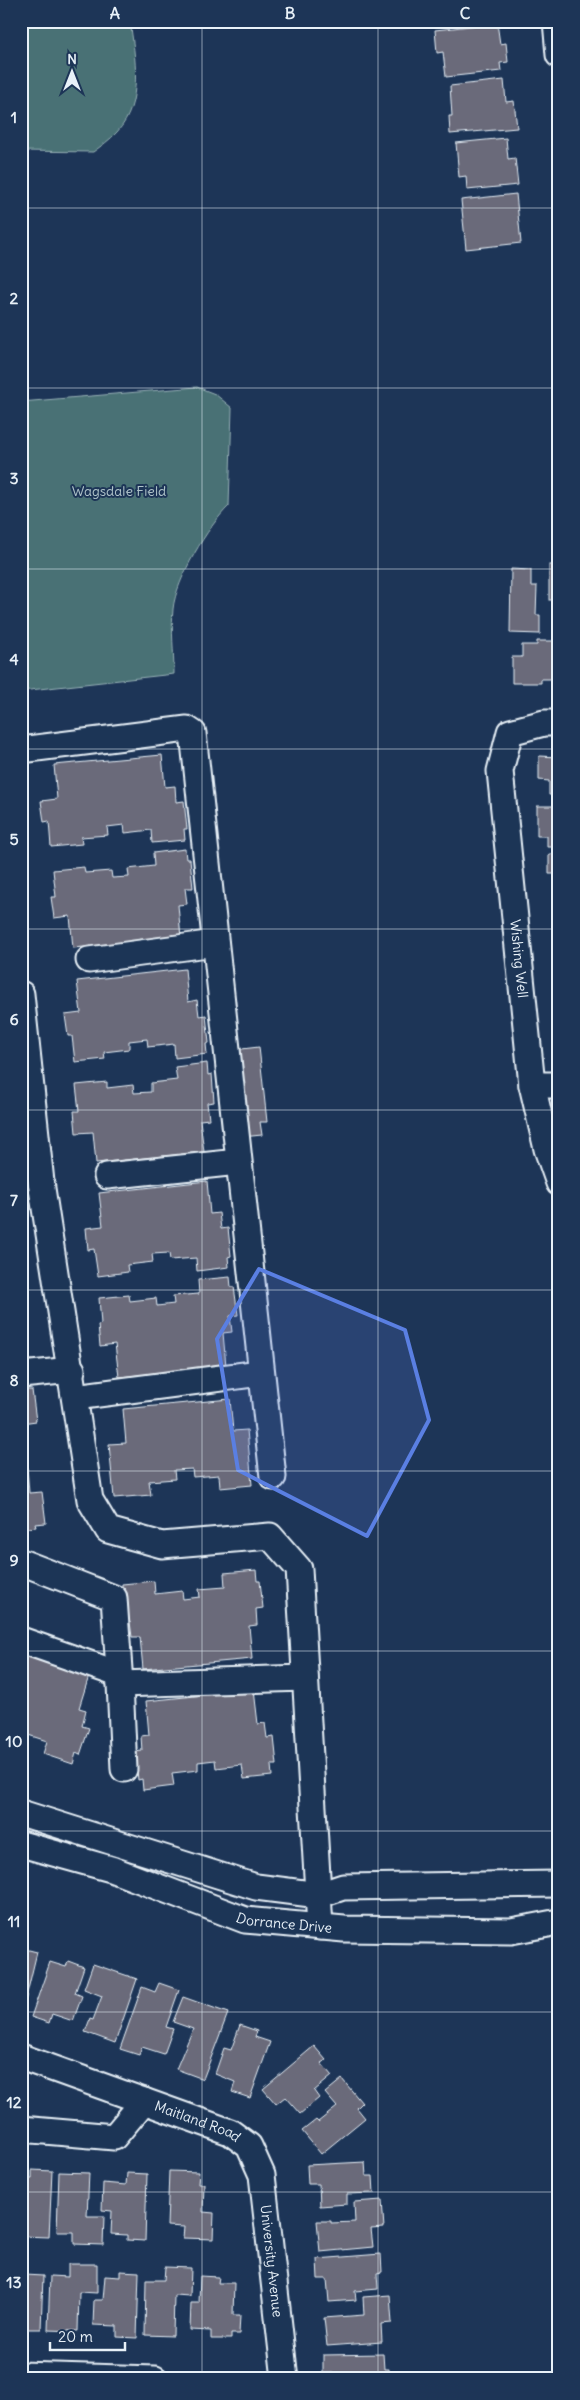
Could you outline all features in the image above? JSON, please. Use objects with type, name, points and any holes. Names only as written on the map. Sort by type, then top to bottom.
[{"type":"street","points":[[556,21],[559,54]]},
{"type":"street","name":"Wishing Well","points":[[559,723],[544,723],[510,732],[500,771],[532,1084],[547,1150],[559,1183]]},
{"type":"street","points":[[21,750],[190,730],[192,733],[260,1372],[273,1477]]},
{"type":"street","points":[[89,960],[215,943]]},
{"type":"street","points":[[21,994],[31,1183],[72,1370],[90,1500],[108,1530],[162,1545],[270,1536],[298,1569],[320,1927]]},
{"type":"street","points":[[532,1084],[559,1085]]},
{"type":"street","points":[[107,1176],[238,1162]]},
{"type":"street","points":[[21,1375],[72,1370]]},
{"type":"street","points":[[75,1397],[260,1372]]},
{"type":"street","points":[[21,1562],[114,1598],[124,1770]]},
{"type":"street","points":[[21,1640],[119,1679],[305,1678]]},
{"type":"street","points":[[21,1813],[256,1887],[319,1895],[342,1887],[559,1884]]},
{"type":"street","name":"Dorrance Drive","points":[[21,1844],[111,1869],[245,1920],[320,1927],[511,1931],[559,1922]]},
{"type":"street","name":"Maitland Road","points":[[21,2057],[230,2132],[249,2146]]},
{"type":"street","name":"Maitland Road","points":[[21,2129],[114,2137],[144,2101]]},
{"type":"street","name":"University Avenue","points":[[249,2146],[262,2175],[285,2379]]},
{"type":"street","points":[[21,2374],[156,2379]]},
{"type":"highlighted area","points":[[259,1269],[405,1330],[429,1420],[367,1536],[238,1470],[217,1339]]},
{"type":"green space","points":[[21,21],[130,21],[136,79],[131,107],[126,120],[117,132],[93,152],[21,151]]},
{"type":"green space","name":"Wagsdale Field","points":[[197,387],[215,394],[232,408],[229,506],[212,526],[194,554],[175,597],[172,625],[174,674],[21,691],[21,402]]},
{"type":"building","points":[[497,23],[500,44],[506,43],[508,62],[500,63],[501,71],[446,77],[443,52],[437,53],[435,30]]},
{"type":"building","points":[[504,80],[506,102],[514,101],[517,128],[450,134],[449,116],[452,116],[450,86]]},
{"type":"building","points":[[506,138],[508,159],[515,158],[518,185],[467,190],[466,176],[459,177],[456,143]]},
{"type":"building","points":[[516,194],[521,243],[466,249],[461,200]]},
{"type":"building","points":[[549,565],[559,565],[559,600],[549,600]]},
{"type":"building","points":[[511,569],[531,570],[531,586],[537,586],[536,615],[540,615],[540,634],[510,633]]},
{"type":"building","points":[[537,641],[559,641],[559,673],[555,673],[555,679],[541,679],[541,683],[512,683],[512,657],[522,657],[522,645],[537,645]]},
{"type":"building","points":[[162,755],[165,787],[175,786],[176,802],[184,801],[187,829],[184,829],[185,840],[152,843],[151,830],[125,833],[124,825],[107,827],[108,835],[81,837],[82,844],[51,847],[49,821],[44,822],[41,801],[57,799],[54,765]]},
{"type":"building","points":[[539,756],[559,757],[559,795],[549,795],[549,781],[539,780]]},
{"type":"building","points":[[537,806],[559,806],[559,847],[547,847],[547,836],[537,836]]},
{"type":"building","points":[[185,849],[186,859],[190,859],[193,888],[185,888],[187,904],[178,905],[181,938],[73,948],[70,916],[54,918],[51,897],[56,897],[53,870],[84,867],[85,873],[111,871],[112,878],[129,877],[128,869],[154,866],[153,853]]},
{"type":"building","points":[[549,854],[559,854],[559,888],[558,874],[549,874]]},
{"type":"building","points":[[554,951],[559,951],[559,981],[554,981]]},
{"type":"building","points":[[185,969],[188,1002],[197,1000],[199,1016],[206,1015],[209,1043],[206,1044],[207,1054],[175,1058],[174,1044],[148,1047],[147,1039],[129,1041],[129,1049],[104,1052],[105,1059],[75,1062],[72,1036],[68,1036],[65,1015],[81,1013],[77,981]]},
{"type":"building","points":[[259,1047],[267,1122],[260,1122],[262,1135],[242,1137],[233,1050]]},
{"type":"building","points":[[207,1063],[208,1075],[212,1074],[214,1102],[207,1103],[209,1119],[200,1120],[204,1152],[96,1163],[93,1132],[76,1133],[74,1111],[79,1111],[76,1085],[107,1082],[107,1088],[133,1085],[134,1093],[151,1092],[151,1083],[177,1080],[175,1067]]},
{"type":"building","points":[[207,1181],[210,1214],[219,1213],[221,1229],[228,1228],[231,1256],[228,1257],[229,1267],[197,1271],[196,1258],[170,1260],[169,1253],[152,1254],[153,1262],[127,1265],[128,1272],[98,1276],[94,1249],[88,1250],[86,1228],[103,1226],[99,1193]]},
{"type":"building","points":[[230,1277],[231,1287],[234,1287],[238,1315],[230,1316],[232,1332],[223,1333],[226,1366],[119,1377],[115,1344],[100,1346],[98,1325],[101,1324],[99,1298],[129,1295],[130,1301],[156,1298],[157,1306],[174,1304],[173,1296],[199,1294],[198,1280]]},
{"type":"building","points":[[21,1325],[25,1325],[28,1357],[21,1358]]},
{"type":"building","points":[[21,1390],[32,1390],[36,1421],[22,1423],[24,1450],[21,1450]]},
{"type":"building","points":[[230,1399],[233,1431],[247,1430],[252,1485],[220,1488],[219,1475],[193,1477],[192,1469],[174,1470],[175,1479],[149,1481],[151,1495],[114,1498],[109,1444],[126,1443],[123,1409]]},
{"type":"building","points":[[21,1467],[27,1467],[29,1493],[42,1492],[46,1523],[35,1524],[36,1527],[21,1529]]},
{"type":"building","points":[[256,1570],[257,1581],[260,1581],[263,1608],[256,1609],[257,1625],[249,1626],[252,1659],[143,1669],[140,1637],[132,1637],[130,1622],[122,1623],[122,1584],[154,1581],[155,1594],[182,1591],[183,1599],[200,1597],[199,1589],[225,1587],[224,1573]]},
{"type":"building","points":[[21,1654],[89,1676],[79,1708],[86,1710],[82,1726],[89,1728],[80,1755],[76,1753],[73,1764],[43,1754],[47,1741],[22,1733],[25,1724],[21,1723]]},
{"type":"building","points":[[254,1690],[258,1724],[265,1723],[267,1738],[274,1737],[277,1765],[271,1765],[272,1776],[244,1779],[242,1765],[216,1768],[215,1760],[198,1762],[198,1770],[172,1773],[174,1786],[143,1790],[142,1779],[138,1780],[135,1752],[142,1751],[141,1736],[149,1735],[146,1701]]},
{"type":"building","points":[[21,1948],[37,1952],[24,2006],[21,2005]]},
{"type":"building","points":[[68,1961],[84,1967],[75,1993],[82,1996],[73,2021],[52,2014],[49,2023],[31,2017],[50,1962],[66,1967]]},
{"type":"building","points":[[93,1964],[137,1979],[115,2043],[85,2032],[90,2019],[93,2020],[102,1996],[84,1989]]},
{"type":"building","points":[[159,1983],[179,1990],[166,2027],[173,2029],[164,2054],[142,2047],[139,2055],[120,2049],[142,1987],[155,1992]]},
{"type":"building","points":[[183,1997],[228,2013],[203,2079],[176,2069],[193,2029],[173,2022]]},
{"type":"building","points":[[240,2025],[257,2031],[255,2037],[270,2042],[250,2098],[232,2092],[235,2082],[215,2074],[224,2048],[231,2050]]},
{"type":"building","points":[[314,2046],[326,2060],[321,2063],[332,2076],[314,2091],[319,2098],[300,2114],[285,2097],[276,2104],[263,2089]]},
{"type":"building","points":[[342,2079],[362,2103],[357,2108],[365,2118],[321,2154],[302,2131],[316,2120],[318,2122],[337,2107],[325,2093]]},
{"type":"building","points":[[365,2162],[366,2176],[373,2176],[374,2193],[347,2194],[347,2204],[320,2206],[319,2184],[308,2184],[307,2165]]},
{"type":"building","points":[[32,2170],[52,2171],[49,2237],[21,2236],[21,2179],[32,2179]]},
{"type":"building","points":[[169,2171],[199,2172],[198,2184],[204,2184],[203,2212],[214,2213],[213,2239],[183,2238],[184,2227],[167,2226]]},
{"type":"building","points":[[59,2172],[89,2173],[87,2216],[104,2216],[103,2245],[74,2244],[74,2232],[57,2232]]},
{"type":"building","points":[[127,2173],[147,2174],[145,2241],[127,2240],[127,2235],[111,2234],[112,2211],[102,2210],[103,2183],[126,2185]]},
{"type":"building","points":[[382,2200],[384,2228],[371,2229],[373,2247],[320,2252],[317,2221],[331,2221],[331,2223],[355,2222],[354,2202]]},
{"type":"building","points":[[381,2254],[382,2272],[377,2273],[378,2289],[355,2291],[356,2300],[329,2302],[327,2279],[318,2279],[317,2259]]},
{"type":"building","points":[[21,2259],[25,2259],[24,2275],[43,2276],[41,2329],[21,2329]]},
{"type":"building","points":[[68,2264],[97,2264],[97,2293],[79,2292],[78,2331],[48,2330],[50,2276],[68,2277]]},
{"type":"building","points":[[165,2267],[191,2268],[190,2296],[174,2295],[173,2336],[145,2335],[146,2280],[164,2280]]},
{"type":"building","points":[[120,2271],[139,2272],[137,2338],[117,2337],[117,2326],[93,2325],[94,2300],[103,2300],[105,2276],[120,2277]]},
{"type":"building","points":[[200,2276],[219,2277],[218,2283],[234,2283],[233,2315],[240,2315],[239,2334],[231,2334],[231,2339],[211,2339],[211,2331],[190,2330],[191,2303],[199,2303]]},
{"type":"building","points":[[390,2295],[392,2323],[381,2324],[382,2342],[327,2346],[324,2318],[364,2315],[363,2297]]},
{"type":"building","points":[[383,2354],[384,2369],[389,2369],[389,2379],[333,2379],[333,2373],[323,2373],[323,2355]]}]
